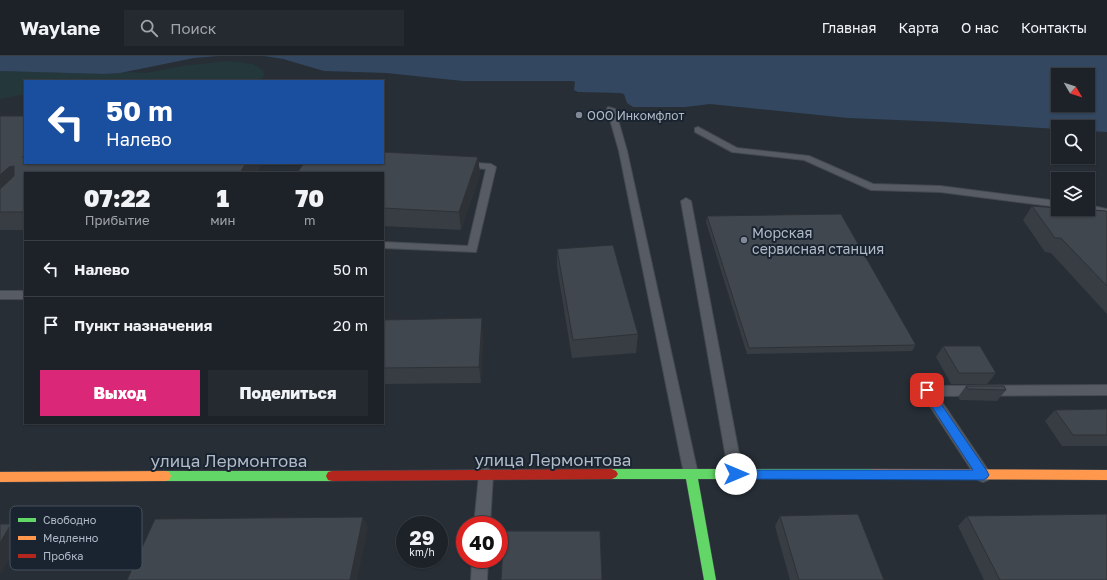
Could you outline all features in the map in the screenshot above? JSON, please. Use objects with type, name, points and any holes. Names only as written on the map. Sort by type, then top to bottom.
[{"type":"street","name":"улица Лермонтова","points":[[0,477],[691,474],[1107,475]]},
{"type":"street","points":[[691,474],[710,580]]},
{"type":"lane","points":[[611,109],[623,151],[691,474]]},
{"type":"lane","points":[[698,130],[735,150],[806,158],[871,187],[940,189],[1051,203]]},
{"type":"lane","points":[[384,245],[472,250],[491,167],[452,164]]},
{"type":"lane","points":[[686,201],[736,474]]},
{"type":"lane","points":[[1095,209],[1107,212]]},
{"type":"lane","points":[[0,295],[24,295]]},
{"type":"lane","points":[[983,475],[927,390],[1107,390]]},
{"type":"lane","points":[[483,516],[486,475]]},
{"type":"lane","points":[[479,580],[480,568]]},
{"type":"green space","points":[[228,61],[253,64],[263,70],[264,76],[257,80],[24,80],[24,94],[0,99],[0,71],[104,74],[128,72],[146,73],[182,66]]},
{"type":"water","points":[[0,56],[218,56],[194,58],[120,73],[104,74],[0,71]]},
{"type":"water","points":[[264,56],[1107,56],[1107,132],[1095,131],[1095,120],[1051,120],[1051,129],[848,118],[710,104],[685,107],[633,107],[627,103],[624,94],[578,92],[574,90],[575,82],[573,81],[463,81],[386,73],[324,71],[283,59]]},
{"type":"building","points":[[0,116],[24,116],[24,155],[22,157],[24,157],[24,164],[245,164],[241,172],[24,172],[24,212],[0,212],[0,189],[14,176],[14,166],[9,167],[0,175]]},
{"type":"building","points":[[384,152],[478,157],[459,212],[384,208],[384,172],[298,172],[303,164],[384,164]]},
{"type":"building","points":[[1032,206],[1051,207],[1051,216],[1095,216],[1095,210],[1106,211],[1107,286],[1061,238],[1055,238]]},
{"type":"building","points":[[841,214],[916,345],[749,348],[707,216]]},
{"type":"building","points":[[613,245],[638,334],[573,340],[557,249]]},
{"type":"building","points":[[482,318],[479,367],[384,368],[384,320]]},
{"type":"building","points":[[943,346],[980,346],[996,373],[959,373]]},
{"type":"building","points":[[966,386],[1004,386],[1006,390],[968,389]]},
{"type":"building","points":[[1107,409],[1107,435],[1073,435],[1055,410]]},
{"type":"building","points":[[858,514],[884,580],[799,580],[780,516]]},
{"type":"building","points":[[1107,514],[1107,580],[1000,580],[967,516]]},
{"type":"building","points":[[363,517],[350,580],[127,580],[132,570],[142,570],[142,547],[155,519]]},
{"type":"building","points":[[0,524],[10,524],[10,526],[0,543]]},
{"type":"building","points":[[508,531],[600,531],[602,580],[501,580],[502,568],[508,568]]},
{"type":"traffic: fast","points":[[612,474],[872,474]]},
{"type":"traffic: fast","points":[[691,474],[710,580]]},
{"type":"traffic: fast","points":[[165,476],[332,476]]},
{"type":"traffic: slow","points":[[872,474],[1107,475]]},
{"type":"traffic: slow","points":[[0,477],[165,476]]},
{"type":"traffic: jam","points":[[332,476],[612,474]]},
{"type":"place","name":"ООО Инкомфлот","points":[[579,115]]},
{"type":"place","name":"Морская сервисная станция","points":[[744,240]]},
{"type":"route","points":[[736,474],[983,475],[927,390]]}]
